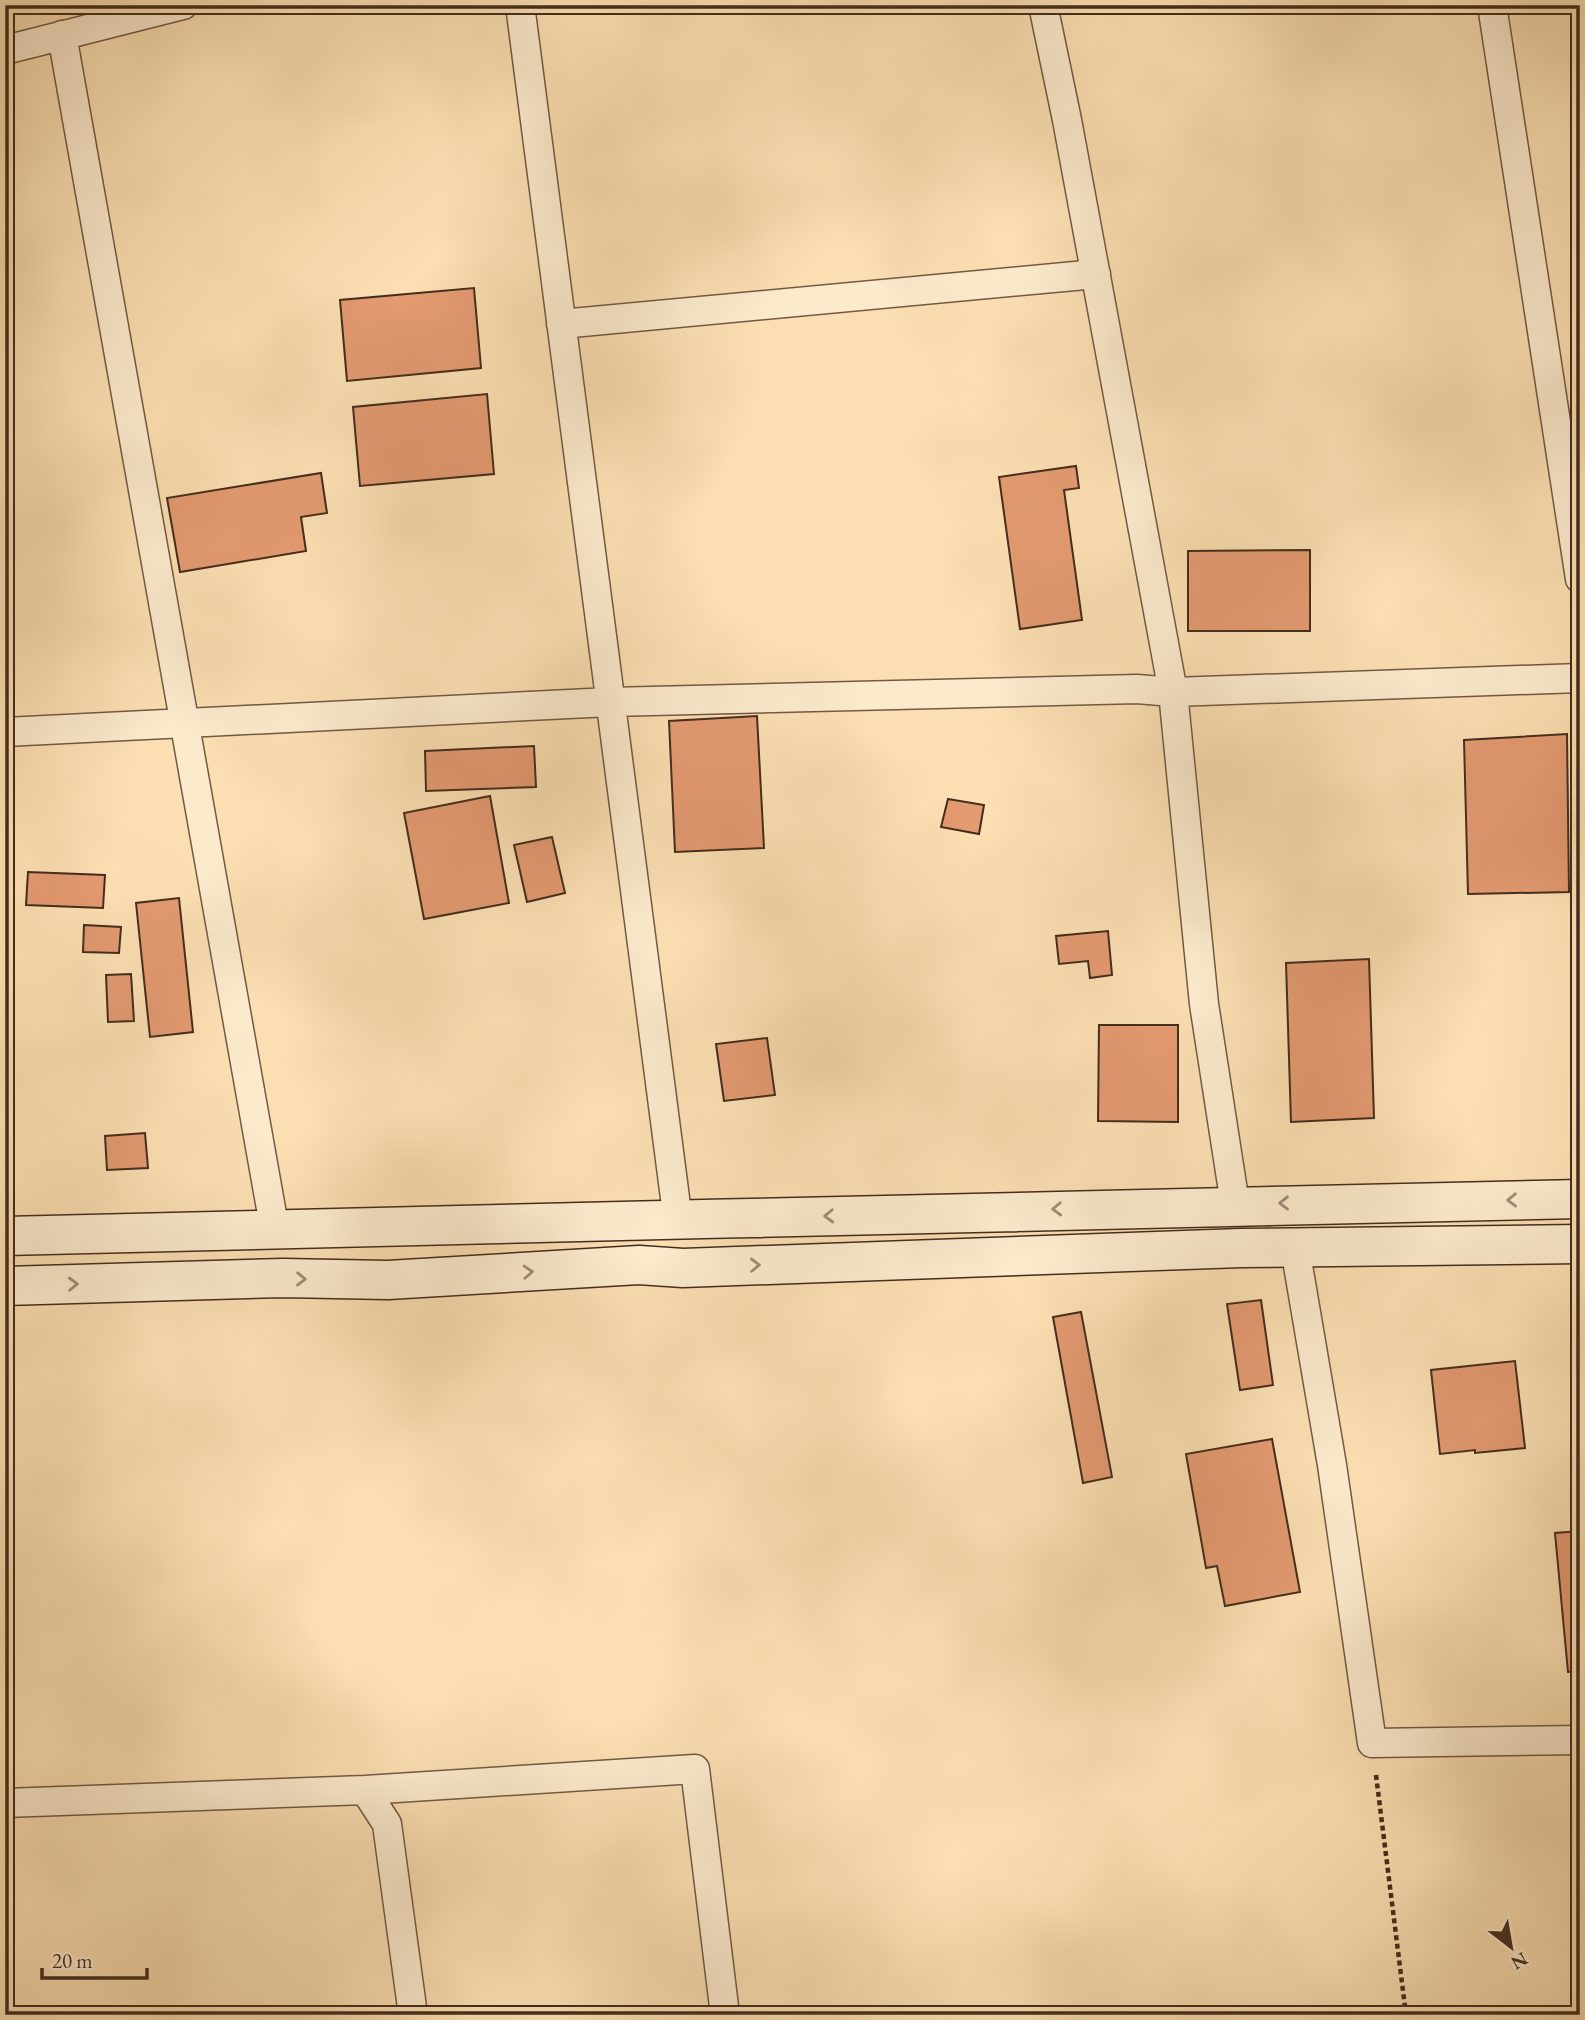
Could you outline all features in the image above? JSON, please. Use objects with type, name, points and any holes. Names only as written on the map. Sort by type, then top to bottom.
[{"type":"street","points":[[5,50],[183,5]]},
{"type":"street","points":[[520,5],[678,1221]]},
{"type":"street","points":[[1043,5],[1173,692],[1204,1004],[1235,1204]]},
{"type":"street","points":[[1492,5],[1580,579]]},
{"type":"street","points":[[62,36],[275,1231]]},
{"type":"street","points":[[561,324],[1096,274]]},
{"type":"street","points":[[5,732],[610,702],[1137,690],[1173,692],[1580,677]]},
{"type":"street","points":[[5,1236],[678,1221],[1235,1204],[1580,1199]]},
{"type":"street","points":[[5,1286],[284,1278],[388,1280],[639,1265],[697,1267],[1227,1248],[1580,1244]]},
{"type":"street","points":[[1295,1248],[1332,1465],[1372,1743],[1580,1740]]},
{"type":"street","points":[[5,1803],[365,1790],[695,1769],[725,2015]]},
{"type":"street","points":[[365,1790],[387,1824],[413,2015]]},
{"type":"path","points":[[1372,1743],[1406,2015]]},
{"type":"building","points":[[474,288],[481,368],[347,381],[340,300]]},
{"type":"building","points":[[487,394],[494,474],[360,486],[353,407]]},
{"type":"building","points":[[1076,466],[1079,488],[1064,490],[1082,620],[1020,629],[999,477]]},
{"type":"building","points":[[321,473],[327,513],[301,517],[306,551],[180,572],[167,498]]},
{"type":"building","points":[[1310,550],[1310,631],[1188,631],[1188,551]]},
{"type":"building","points":[[757,716],[764,848],[675,852],[669,721]]},
{"type":"building","points":[[1567,734],[1569,892],[1468,894],[1464,740]]},
{"type":"building","points":[[534,746],[536,787],[426,791],[425,751]]},
{"type":"building","points":[[490,796],[509,903],[424,919],[404,813]]},
{"type":"building","points":[[948,799],[984,805],[979,834],[941,827]]},
{"type":"building","points":[[552,837],[565,893],[527,902],[514,845]]},
{"type":"building","points":[[28,872],[105,875],[103,908],[26,905]]},
{"type":"building","points":[[179,898],[193,1032],[150,1037],[136,903]]},
{"type":"building","points":[[84,925],[121,927],[119,953],[83,952]]},
{"type":"building","points":[[1108,931],[1112,975],[1090,978],[1088,961],[1059,964],[1056,936]]},
{"type":"building","points":[[1369,959],[1374,1118],[1291,1122],[1286,963]]},
{"type":"building","points":[[131,974],[134,1021],[108,1022],[106,975]]},
{"type":"building","points":[[1099,1025],[1178,1025],[1178,1122],[1098,1121]]},
{"type":"building","points":[[767,1038],[775,1095],[724,1101],[716,1044]]},
{"type":"building","points":[[145,1133],[148,1168],[107,1170],[105,1136]]},
{"type":"building","points":[[1261,1300],[1273,1385],[1240,1390],[1227,1304]]},
{"type":"building","points":[[1081,1312],[1112,1477],[1083,1483],[1053,1317]]},
{"type":"building","points":[[1515,1361],[1525,1448],[1440,1454],[1431,1370]]},
{"type":"building","points":[[1272,1439],[1300,1592],[1225,1606],[1217,1566],[1206,1568],[1186,1454]]},
{"type":"building","points":[[1580,1531],[1580,1671],[1568,1672],[1555,1533]]}]
